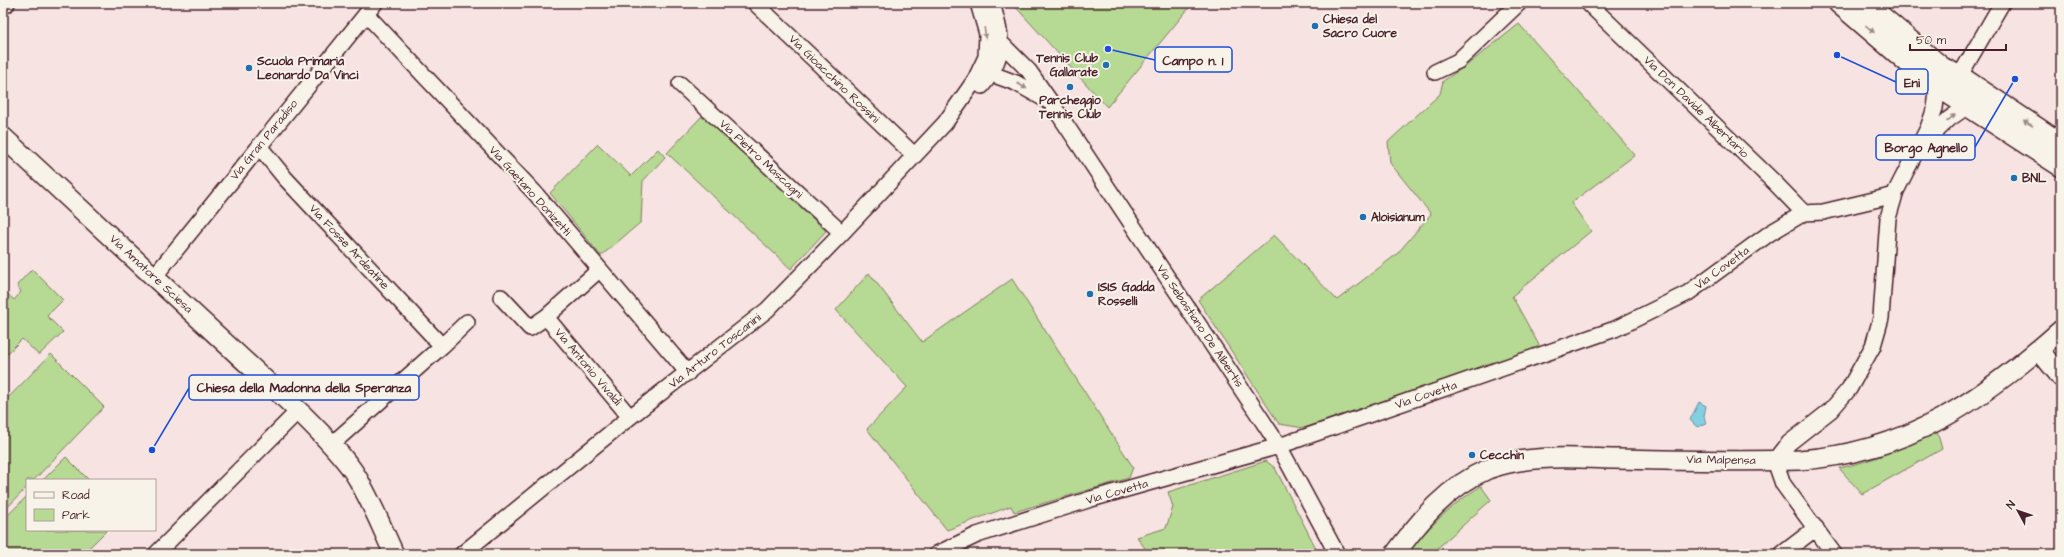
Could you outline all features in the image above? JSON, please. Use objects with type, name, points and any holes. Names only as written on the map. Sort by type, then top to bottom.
[{"type":"main road","points":[[1840,3],[1905,60],[1938,85],[2061,165]]},
{"type":"main road","points":[[1864,3],[1941,68],[1958,77],[2061,145]]},
{"type":"street","name":"Via Gioacchino Rossini","points":[[755,3],[914,155]]},
{"type":"street","points":[[978,3],[987,34],[988,67]]},
{"type":"street","points":[[988,67],[1002,44],[992,3]]},
{"type":"street","points":[[1435,72],[1458,61],[1519,3]]},
{"type":"street","name":"Via Don Davide Albertario","points":[[1588,3],[1774,182],[1804,213]]},
{"type":"street","points":[[1958,77],[2002,3]]},
{"type":"street","name":"Via Gran Paradiso","points":[[154,277],[371,9]]},
{"type":"street","name":"Via Gaetano Donizetti","points":[[371,9],[535,193],[688,373]]},
{"type":"street","name":"Via Sebastiano De Albertis","points":[[1002,44],[1017,58],[1052,104],[1279,446],[1337,554]]},
{"type":"street","points":[[988,67],[1017,58]]},
{"type":"street","name":"Via Arturo Toscanini","points":[[462,554],[630,417],[767,310],[842,233],[945,123],[956,116],[969,104],[988,67]]},
{"type":"street","name":"Via Sebastiano De Albertis","points":[[988,67],[1052,104]]},
{"type":"street","name":"Via Pietro Mascagni","points":[[680,84],[842,233]]},
{"type":"street","points":[[1834,554],[1784,484],[1775,461],[1789,443],[1831,410],[1844,395],[1860,373],[1873,346],[1881,318],[1888,218],[1895,195],[1928,128],[1935,108],[1938,85]]},
{"type":"street","points":[[1915,152],[1949,119],[1969,105]]},
{"type":"street","name":"Via Amatore Sciesa","points":[[3,137],[332,444],[353,472],[370,503],[394,554]]},
{"type":"street","name":"Via Fosse Ardeatine","points":[[259,146],[285,178],[442,346]]},
{"type":"street","name":"Via Covetta","points":[[936,554],[977,535],[1091,499],[1279,446],[1622,326],[1688,293],[1770,233],[1804,213],[1823,212],[1895,195]]},
{"type":"street","name":"Via Antonio Vivaldi","points":[[501,297],[530,328],[546,317],[599,270]]},
{"type":"street","name":"Via Antonio Vivaldi","points":[[546,317],[630,417]]},
{"type":"street","points":[[332,444],[467,322]]},
{"type":"street","name":"Via Malpensa","points":[[1396,554],[1415,528],[1440,500],[1453,490],[1489,469],[1516,462],[1564,458],[1775,461],[1829,458],[1888,443],[1925,428],[1960,409],[2039,350],[2061,330]]},
{"type":"street","points":[[2039,350],[2061,377]]},
{"type":"street","points":[[156,554],[298,411]]},
{"type":"street","points":[[1782,554],[1816,528]]},
{"type":"green space","name":"Tennis Club Gallarate","points":[[1012,3],[1193,3],[1107,107]]},
{"type":"green space","points":[[1519,24],[1635,155],[1571,203],[1591,231],[1512,296],[1540,347],[1304,428],[1279,424],[1198,300],[1274,235],[1337,300],[1397,254],[1431,214],[1390,163],[1388,142],[1440,94],[1443,81],[1467,65]]},
{"type":"green space","points":[[701,117],[708,119],[826,231],[791,269],[667,153]]},
{"type":"green space","points":[[598,144],[631,176],[658,149],[665,157],[643,181],[641,222],[601,256],[550,193]]},
{"type":"green space","points":[[32,269],[63,300],[47,316],[63,332],[39,355],[22,339],[3,358],[3,290],[14,300],[21,292],[17,285]]},
{"type":"green space","points":[[869,273],[922,342],[1012,279],[1133,467],[1129,478],[1014,512],[1011,506],[947,530],[867,429],[907,387],[836,310]]},
{"type":"green space","points":[[51,354],[104,407],[35,479],[26,479],[26,488],[3,512],[3,403]]},
{"type":"green space","points":[[1937,431],[1942,449],[1862,494],[1839,468],[1901,448]]},
{"type":"green space","points":[[66,457],[88,479],[44,479]]},
{"type":"green space","points":[[1266,461],[1275,468],[1319,554],[1149,554],[1137,537],[1166,528],[1173,507],[1168,492]]},
{"type":"green space","points":[[1481,486],[1491,500],[1431,554],[1407,554],[1441,517],[1460,500]]},
{"type":"green space","points":[[26,497],[26,531],[106,531],[83,554],[3,554],[3,520]]},
{"type":"water","points":[[1699,402],[1706,406],[1704,416],[1706,424],[1697,427],[1690,420]]},
{"type":"place","name":"Chiesa del Sacro Cuore","points":[[1315,26]]},
{"type":"place","name":"Campo n. 1","points":[[1108,49]]},
{"type":"place","name":"Eni","points":[[1837,55]]},
{"type":"place","name":"Tennis Club Gallarate","points":[[1106,65]]},
{"type":"place","name":"Scuola Primaria Leonardo Da Vinci","points":[[249,68]]},
{"type":"place","name":"Borgo Agnello","points":[[2015,79]]},
{"type":"place","name":"Parcheggio Tennis Club","points":[[1070,87]]},
{"type":"place","name":"BNL","points":[[2014,178]]},
{"type":"place","name":"Aloisianum","points":[[1363,217]]},
{"type":"place","name":"ISIS Gadda Rosselli","points":[[1090,294]]},
{"type":"place","name":"Chiesa della Madonna della Speranza","points":[[152,450]]},
{"type":"place","name":"Cecchin","points":[[1472,455]]}]
